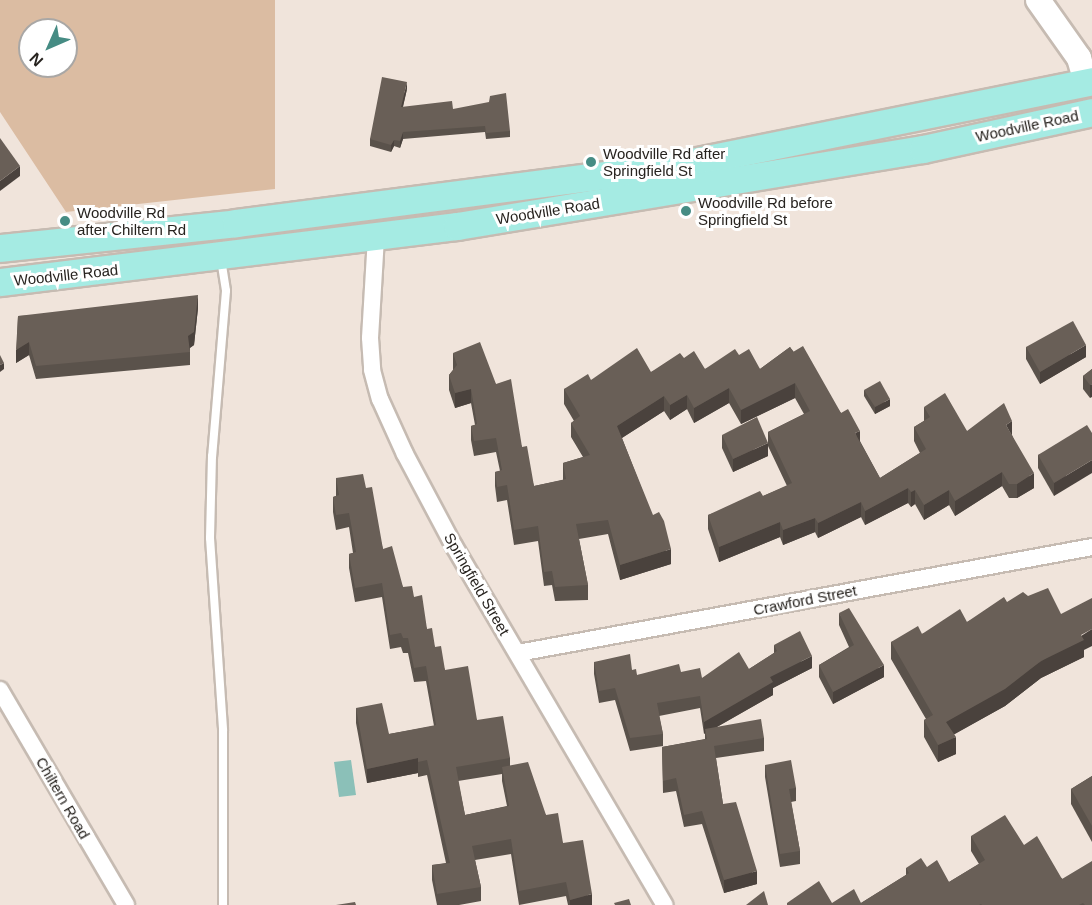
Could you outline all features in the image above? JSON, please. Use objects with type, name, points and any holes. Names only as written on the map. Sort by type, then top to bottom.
[{"type":"main road","name":"Woodville Road","points":[[0,248],[236,223],[667,167],[1089,82]]},
{"type":"main road","name":"Woodville Road","points":[[0,282],[233,257],[376,237],[923,149],[1092,112]]},
{"type":"street","points":[[1038,0],[1079,58],[1089,82]]},
{"type":"street","name":"Springfield Street","points":[[376,237],[370,338],[372,370],[380,399],[420,486],[665,905]]},
{"type":"street","name":"Crawford Street","points":[[518,653],[1092,547]]},
{"type":"street","name":"Chiltern Road","points":[[0,690],[126,905]]},
{"type":"lane","points":[[224,905],[223,731],[210,538],[212,456],[226,291],[233,257]]},
{"type":"shaded area","points":[[0,0],[275,0],[275,189],[66,212],[0,112]]},
{"type":"water","points":[[351,760],[356,795],[339,797],[334,762]]},
{"type":"building","points":[[382,77],[407,82],[401,107],[452,101],[453,109],[489,102],[490,96],[506,93],[510,131],[486,133],[485,126],[403,132],[400,141],[394,140],[391,145],[370,139]]},
{"type":"building","points":[[0,138],[20,166],[0,181]]},
{"type":"building","points":[[198,295],[194,332],[188,336],[190,352],[36,366],[29,342],[16,350],[18,316]]},
{"type":"building","points":[[1073,321],[1086,345],[1040,372],[1026,347]]},
{"type":"building","points":[[480,342],[496,384],[511,379],[522,447],[527,446],[534,486],[566,479],[563,463],[590,455],[571,423],[580,416],[564,389],[588,374],[591,380],[637,348],[651,372],[680,353],[684,358],[694,351],[705,369],[735,349],[739,355],[749,349],[760,369],[790,347],[793,352],[803,346],[841,413],[848,409],[860,431],[855,433],[880,478],[926,449],[914,427],[930,417],[924,407],[945,393],[967,431],[1004,403],[1012,421],[1006,425],[1034,473],[1017,484],[1009,484],[1002,472],[955,501],[949,490],[924,505],[915,490],[911,492],[908,488],[865,511],[861,502],[818,523],[815,518],[783,530],[780,522],[719,547],[708,515],[760,491],[763,496],[792,483],[768,432],[810,411],[795,383],[741,410],[729,388],[694,408],[687,395],[670,405],[664,396],[617,426],[653,515],[659,512],[664,521],[671,549],[620,565],[608,520],[576,524],[588,585],[555,587],[552,571],[544,572],[538,526],[514,530],[507,485],[497,487],[495,472],[502,470],[496,438],[474,441],[471,426],[477,424],[471,389],[455,393],[449,375],[457,365],[453,353]]},
{"type":"building","points":[[1092,369],[1092,384],[1090,385],[1083,376]]},
{"type":"building","points":[[880,381],[890,399],[875,407],[864,390]]},
{"type":"building","points":[[757,417],[768,443],[733,459],[722,435]]},
{"type":"building","points":[[1087,425],[1092,433],[1092,460],[1054,483],[1038,455]]},
{"type":"building","points":[[363,474],[366,488],[372,487],[383,549],[392,546],[403,587],[412,586],[414,597],[422,595],[427,629],[432,628],[435,647],[441,646],[445,670],[468,666],[477,720],[503,716],[510,758],[456,767],[465,815],[509,806],[502,767],[528,762],[546,815],[558,813],[563,843],[583,840],[592,894],[570,900],[566,882],[519,891],[511,839],[472,846],[481,887],[437,894],[432,865],[450,863],[427,760],[418,762],[418,758],[367,769],[356,708],[382,703],[389,734],[436,725],[426,666],[414,668],[408,638],[403,638],[401,633],[390,635],[382,583],[355,588],[349,554],[356,552],[349,513],[336,515],[333,497],[339,495],[336,478]]},
{"type":"building","points":[[1048,588],[1061,614],[1092,598],[1092,629],[1081,635],[1084,640],[1041,661],[1005,689],[946,722],[956,737],[938,745],[924,720],[933,715],[891,642],[918,626],[922,634],[960,609],[967,622],[1004,597],[1007,602],[1023,592],[1028,596]]},
{"type":"building","points":[[849,608],[884,665],[833,692],[819,665],[854,645],[839,613]]},
{"type":"building","points":[[800,631],[812,656],[770,677],[773,682],[704,722],[700,696],[657,703],[663,734],[630,738],[615,688],[599,691],[594,662],[630,654],[632,670],[636,669],[637,675],[679,664],[681,672],[700,668],[702,678],[739,652],[749,669],[777,651],[774,645]]},
{"type":"building","points":[[761,719],[764,738],[714,746],[723,804],[736,802],[757,871],[724,880],[702,811],[684,815],[676,778],[663,781],[662,747],[707,739],[705,729]]},
{"type":"building","points":[[791,760],[796,788],[789,789],[800,851],[780,854],[765,765]]},
{"type":"building","points":[[1092,776],[1092,826],[1071,789]]},
{"type":"building","points":[[1005,815],[1024,845],[1037,836],[1062,879],[1092,861],[1092,905],[1083,903],[1079,905],[787,905],[819,881],[832,903],[854,889],[861,903],[909,873],[906,868],[921,858],[927,867],[937,860],[949,882],[985,860],[971,836]]},
{"type":"building","points":[[764,891],[768,905],[746,905]]},
{"type":"building","points":[[629,899],[631,905],[615,905],[614,903]]},
{"type":"building","points":[[355,902],[356,905],[336,905]]},
{"type":"place","name":"Woodville Rd after Springfield St","points":[[591,162]]},
{"type":"place","name":"Woodville Rd before Springfield St","points":[[686,211]]},
{"type":"place","name":"Woodville Rd after Chiltern Rd","points":[[65,221]]}]
